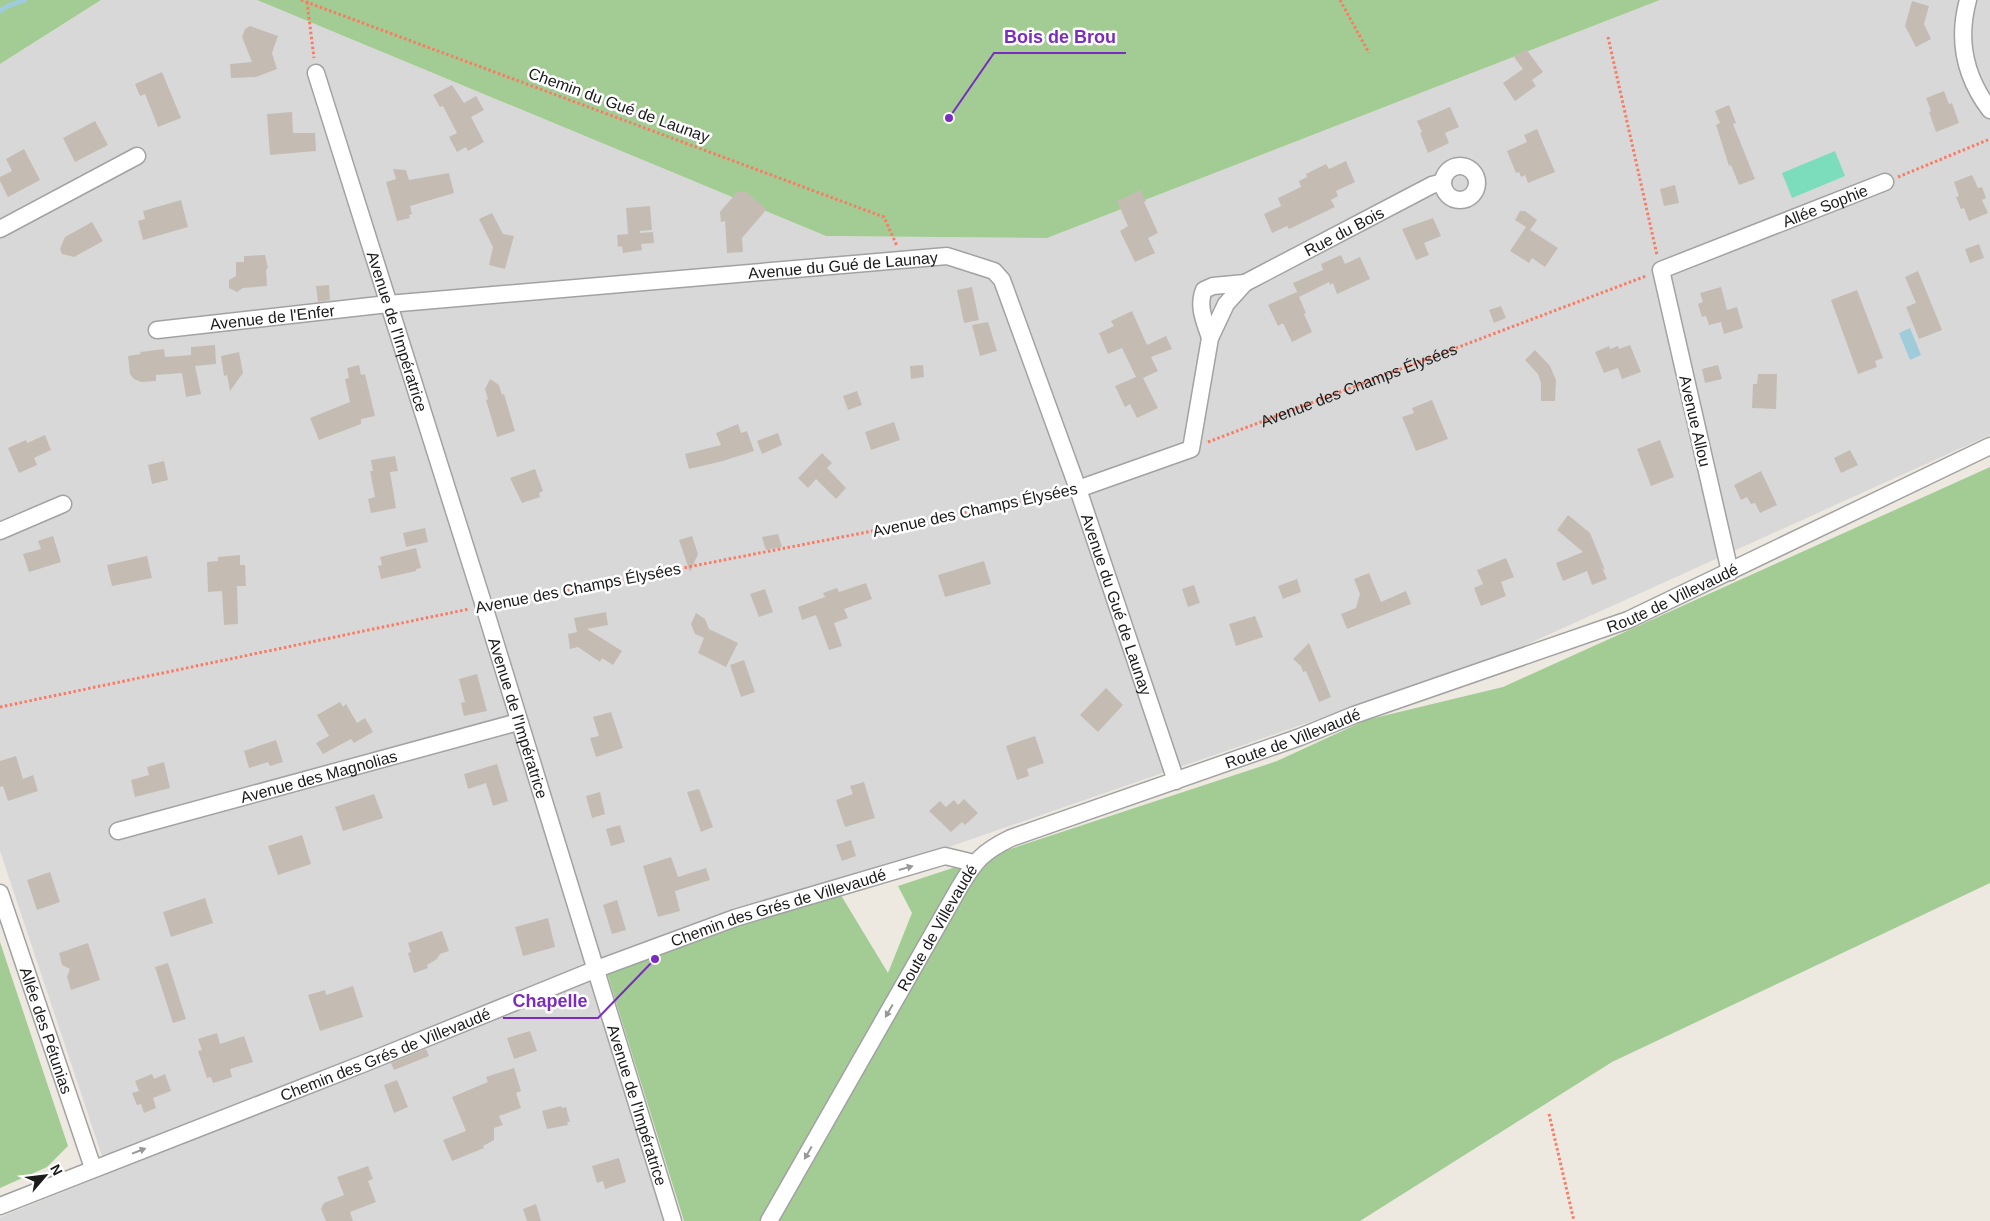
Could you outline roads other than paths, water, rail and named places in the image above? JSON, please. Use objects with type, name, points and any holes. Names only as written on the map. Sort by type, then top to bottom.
[{"type":"street","points":[[1968,0],[1962,20],[1962,44],[1969,71],[1990,110]]},
{"type":"street","name":"Avenue de l'Impératrice","points":[[316,73],[484,606],[594,970],[673,1221]]},
{"type":"street","points":[[0,229],[137,156]]},
{"type":"street","name":"Rue du Bois","points":[[1191,449],[1210,338],[1226,304],[1245,283],[1432,185],[1443,182]]},
{"type":"street","name":"Allée Sophie","points":[[1661,270],[1886,182]]},
{"type":"street","name":"Avenue du Gué de Launay","points":[[388,304],[947,256],[994,271],[1002,280],[1078,489],[1176,780]]},
{"type":"street","name":"Avenue Allou","points":[[1661,270],[1730,572]]},
{"type":"street","name":"Rue du Bois","points":[[1210,338],[1200,299],[1204,290],[1213,286],[1245,283]]},
{"type":"street","name":"Avenue de l'Enfer","points":[[157,330],[388,304]]},
{"type":"street","name":"Route de Villevaudé","points":[[769,1221],[974,863],[990,848],[1010,838],[1300,737],[1354,715],[1628,620],[1990,446]]},
{"type":"street","name":"Avenue des Champs Élysées","points":[[1078,489],[1191,449]]},
{"type":"street","points":[[0,531],[63,504]]},
{"type":"street","name":"Avenue des Magnolias","points":[[118,830],[518,722]]},
{"type":"street","name":"Chemin des Grés de Villevaudé","points":[[0,1206],[365,1063],[594,970],[735,918],[946,856],[974,863]]},
{"type":"street","name":"Allée des Pétunias","points":[[0,894],[93,1168]]},
{"type":"water","points":[[1910,328],[1921,355],[1910,360],[1899,333]]},
{"type":"waterway","points":[[0,11],[25,0]]},
{"type":"place","name":"Bois de Brou","points":[[949,118]]},
{"type":"place","name":"Chapelle","points":[[655,959]]}]
